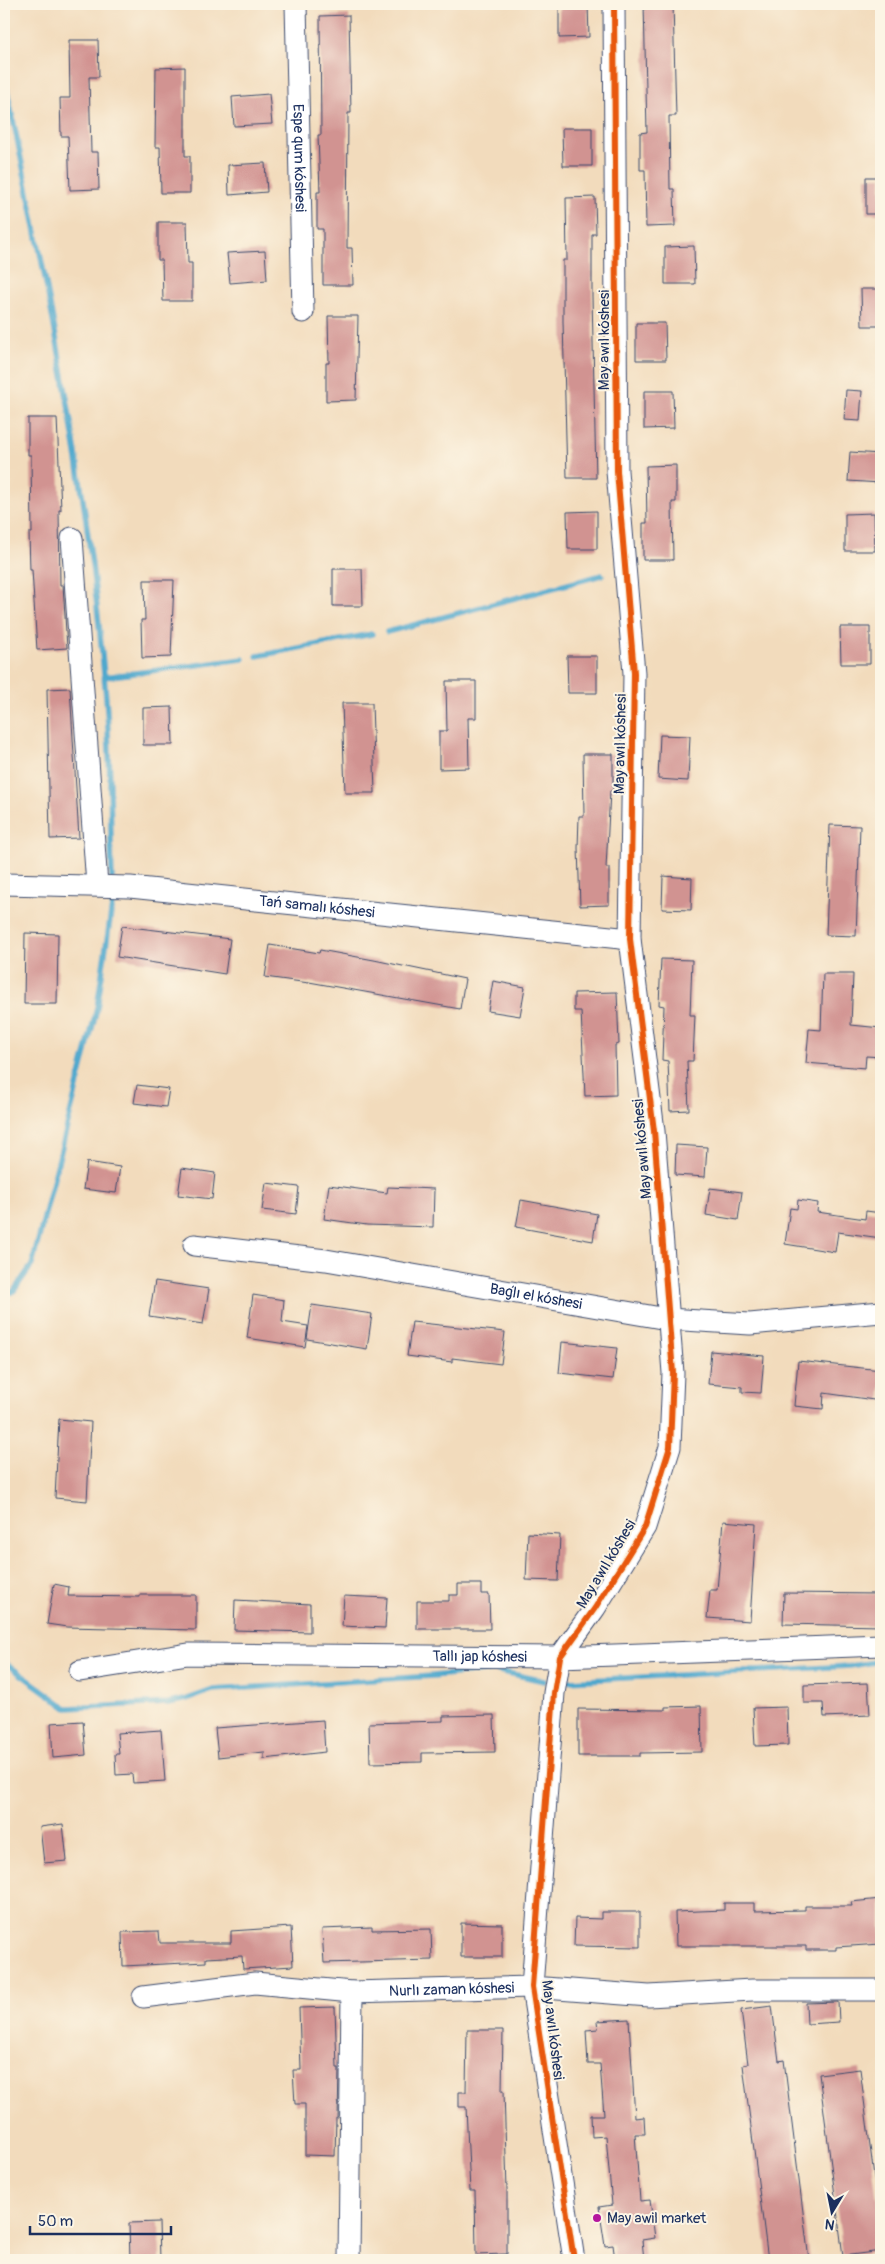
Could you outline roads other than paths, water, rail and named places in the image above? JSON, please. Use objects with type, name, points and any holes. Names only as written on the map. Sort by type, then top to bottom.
[{"type":"street","name":"Espe qum kóshesi","points":[[296,4],[303,312]]},
{"type":"street","name":"May awıl kóshesi","points":[[574,2260],[532,1987],[554,1693],[560,1657],[595,1608],[644,1527],[670,1447],[673,1373],[667,1320],[654,1131],[630,939],[634,674],[617,471],[614,4]]},
{"type":"street","points":[[72,538],[97,886]]},
{"type":"street","name":"Tań samalı kóshesi","points":[[4,884],[130,887],[630,939]]},
{"type":"street","name":"Baǵlı el kóshesi","points":[[194,1245],[326,1260],[667,1320],[750,1324],[881,1312]]},
{"type":"street","name":"Tallı jap kóshesi","points":[[80,1671],[188,1654],[560,1657],[881,1645]]},
{"type":"street","name":"Nurlı zaman kóshesi","points":[[143,1997],[255,1983],[352,1992],[532,1987],[649,1996],[752,1990],[881,1990]]},
{"type":"street","points":[[349,2260],[352,1992]]},
{"type":"waterway","points":[[4,76],[51,308],[78,463],[89,541],[108,720],[112,877]]},
{"type":"waterway","points":[[387,632],[602,575]]},
{"type":"waterway","points":[[257,656],[372,634]]},
{"type":"waterway","points":[[104,677],[243,659]]},
{"type":"waterway","points":[[4,1293],[13,1292],[32,1265],[97,1008],[113,899]]},
{"type":"waterway","points":[[568,1681],[850,1666],[881,1661]]},
{"type":"waterway","points":[[4,1662],[67,1708],[168,1703],[184,1700],[213,1690],[433,1676],[494,1670],[544,1681]]},
{"type":"place","name":"May awil market","points":[[597,2218]]}]
